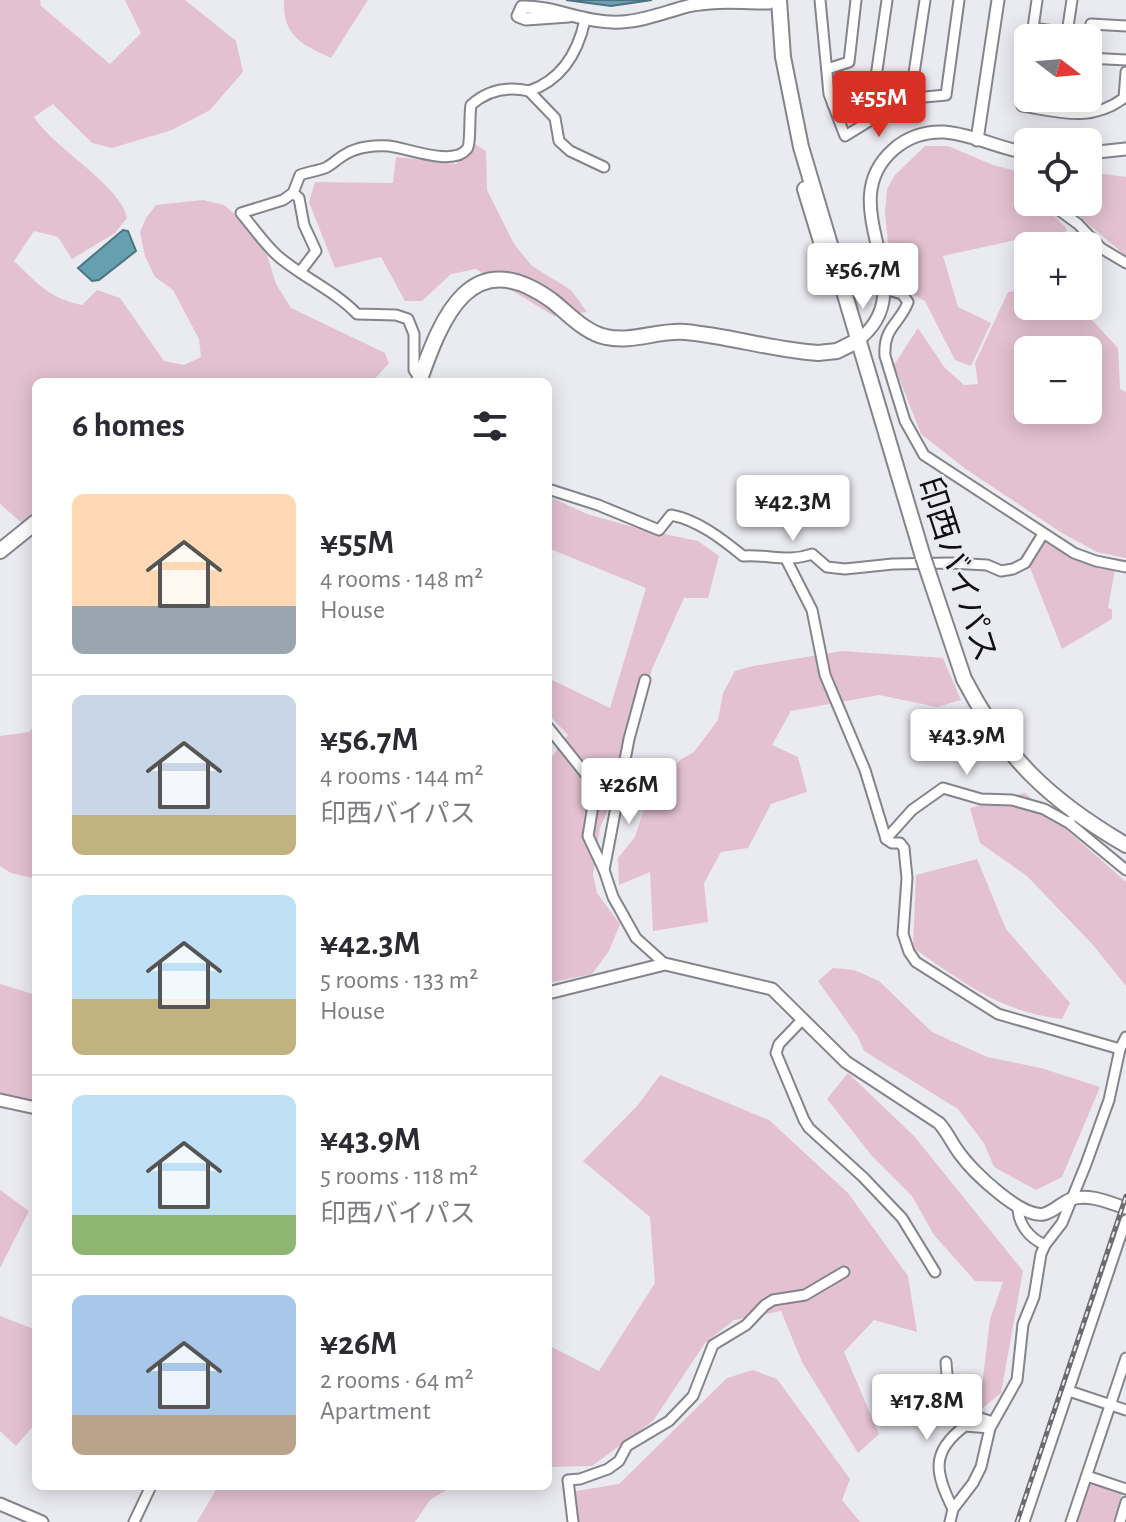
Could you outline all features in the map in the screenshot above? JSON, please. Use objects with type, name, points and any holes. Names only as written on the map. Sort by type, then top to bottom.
[{"type":"main road","name":"印西バイパス","points":[[773,1],[773,57],[786,127],[833,283],[844,297],[923,557],[964,679],[983,716],[1037,783],[1072,818],[1126,845]]},
{"type":"main road","points":[[420,378],[448,314],[459,299],[478,284],[503,279],[526,284],[589,329],[608,338],[682,332],[818,353],[837,351],[857,341]]},
{"type":"main road","points":[[0,551],[32,525]]},
{"type":"street","points":[[820,0],[829,94],[845,136],[894,106],[910,100],[946,95],[959,0]]},
{"type":"street","points":[[827,69],[849,62],[856,0]]},
{"type":"street","points":[[833,105],[876,77],[887,0]]},
{"type":"street","points":[[910,100],[925,0]]},
{"type":"street","points":[[977,140],[998,0]]},
{"type":"street","points":[[1033,24],[1037,0]]},
{"type":"street","points":[[1068,24],[1072,0]]},
{"type":"street","points":[[569,16],[602,23],[634,21],[689,6],[773,1]]},
{"type":"street","points":[[418,378],[414,370],[414,334],[408,319],[396,315],[357,314],[277,255],[241,213],[283,200],[293,193],[300,175],[327,167],[354,151],[389,146],[428,157],[457,155],[468,148],[471,105],[492,91],[529,91],[551,79],[571,60],[581,39],[585,20]]},
{"type":"street","points":[[1102,25],[1126,26]]},
{"type":"street","points":[[1102,59],[1126,60]]},
{"type":"street","points":[[1102,110],[1124,98],[1126,72]]},
{"type":"street","points":[[529,91],[555,118],[559,141],[570,151],[604,167]]},
{"type":"street","points":[[1061,112],[1081,115],[1093,112]]},
{"type":"street","points":[[857,341],[878,321],[883,307],[885,289],[870,211],[870,191],[877,168],[896,147],[922,134],[946,132],[1014,149]]},
{"type":"street","points":[[1102,152],[1126,149]]},
{"type":"street","points":[[293,193],[299,198],[304,225],[316,251],[300,272]]},
{"type":"street","points":[[1067,216],[1101,248],[1126,263]]},
{"type":"street","points":[[885,289],[902,294],[908,302],[889,329],[884,346],[892,380],[914,440],[924,455],[1043,534],[1085,558],[1126,567]]},
{"type":"street","points":[[552,490],[659,530],[671,515],[683,517],[716,535],[743,556],[767,554],[787,561],[812,554],[827,567],[845,569],[950,563],[987,565],[1001,571],[1013,569],[1025,563],[1043,534]]},
{"type":"street","points":[[787,561],[812,610],[825,675],[865,770],[886,839],[900,843],[904,848],[907,878],[903,934],[909,952],[916,962],[998,1014],[1120,1049]]},
{"type":"street","points":[[604,870],[629,739],[645,680]]},
{"type":"street","points":[[552,732],[596,787],[588,836],[613,897],[630,929],[665,964]]},
{"type":"street","points":[[886,839],[912,810],[943,788],[981,799],[1012,800],[1072,818],[1126,870]]},
{"type":"street","points":[[552,992],[665,964],[772,989],[846,1062],[939,1123],[960,1154],[982,1178],[1027,1213],[1044,1214],[1071,1199],[1096,1198],[1126,1208]]},
{"type":"street","points":[[803,1019],[779,1044],[776,1053],[804,1120],[902,1218],[935,1272]]},
{"type":"street","points":[[950,1522],[953,1509],[977,1475],[991,1425],[1017,1380],[1023,1324],[1030,1311],[1045,1245],[1062,1223],[1109,1100],[1120,1049],[1126,1037]]},
{"type":"street","points":[[0,1100],[32,1107]]},
{"type":"street","points":[[1018,1207],[1023,1227],[1045,1245]]},
{"type":"street","points":[[1027,1521],[1126,1220]]},
{"type":"street","points":[[1114,1259],[1126,1263]]},
{"type":"street","points":[[573,1522],[568,1480],[608,1469],[619,1461],[627,1446],[669,1421],[693,1396],[713,1345],[746,1325],[773,1300],[805,1295],[844,1272]]},
{"type":"street","points":[[1071,1522],[1126,1358]]},
{"type":"street","points":[[946,1362],[947,1386],[956,1405],[968,1415],[991,1425]]},
{"type":"street","points":[[1069,1391],[1126,1410]]},
{"type":"street","points":[[953,1509],[943,1489],[940,1474],[942,1449],[965,1426],[991,1425]]},
{"type":"street","points":[[1087,1476],[1126,1489]]},
{"type":"street","points":[[134,1522],[149,1490]]},
{"type":"street","points":[[1120,1522],[1126,1502]]},
{"type":"street","points":[[0,1504],[42,1522]]},
{"type":"shaded area","points":[[0,0],[40,0],[41,6],[110,64],[141,33],[125,0],[185,0],[236,41],[243,72],[210,110],[172,130],[112,148],[92,143],[53,104],[34,117],[55,141],[100,179],[122,205],[127,218],[115,233],[72,259],[58,237],[34,231],[14,261],[61,299],[82,305],[97,290],[120,298],[164,361],[184,365],[201,357],[199,339],[173,290],[155,277],[145,256],[140,232],[156,205],[203,200],[224,205],[251,229],[266,252],[276,284],[291,308],[385,353],[389,363],[376,378],[32,378],[32,514],[22,523],[0,504]]},
{"type":"shaded area","points":[[284,0],[368,0],[331,58],[296,38],[287,22]]},
{"type":"shaded area","points":[[475,144],[486,151],[487,190],[514,244],[532,266],[571,290],[587,312],[554,316],[476,269],[451,274],[422,301],[405,301],[381,257],[335,268],[309,202],[315,182],[393,183],[396,157],[456,164]]},
{"type":"shaded area","points":[[925,146],[948,146],[1014,170],[1014,216],[1054,216],[1067,229],[1065,232],[1014,232],[1014,240],[943,256],[958,307],[991,323],[971,366],[955,360],[925,301],[903,289],[889,251],[885,213],[887,189],[895,175]]},
{"type":"shaded area","points":[[1102,174],[1126,177],[1126,256],[1102,236],[1102,232],[1079,216],[1102,216]]},
{"type":"shaded area","points":[[1014,291],[1014,320],[1092,320],[1118,348],[1120,389],[1126,392],[1126,558],[1097,552],[1062,533],[967,470],[921,434],[894,365],[918,328],[945,368],[964,385],[978,384],[975,363],[1008,292]]},
{"type":"shaded area","points":[[552,498],[587,514],[698,541],[719,556],[708,598],[684,598],[652,669],[629,762],[600,828],[593,875],[597,893],[620,924],[609,951],[592,974],[552,982],[552,757],[568,735],[552,718],[552,680],[610,708],[646,588],[552,550]]},
{"type":"shaded area","points":[[1045,539],[1094,564],[1115,570],[1108,608],[1112,609],[1112,619],[1062,649],[1028,560]]},
{"type":"shaded area","points":[[842,651],[943,658],[961,700],[937,707],[879,695],[791,711],[772,745],[798,757],[807,792],[771,804],[748,848],[721,852],[704,883],[708,922],[653,931],[650,872],[619,885],[618,858],[635,837],[649,793],[680,760],[694,752],[718,720],[723,693],[735,671]]},
{"type":"shaded area","points":[[32,729],[32,878],[11,873],[0,866],[0,736],[29,732]]},
{"type":"shaded area","points":[[1025,793],[1126,882],[1126,986],[1093,945],[1027,876],[980,843],[970,808]]},
{"type":"shaded area","points":[[977,859],[1006,929],[1070,1003],[1062,1019],[1019,1009],[983,994],[913,948],[916,875]]},
{"type":"shaded area","points":[[833,968],[854,970],[879,981],[932,1032],[987,1057],[1041,1068],[1100,1087],[1062,1177],[1036,1190],[994,1167],[984,1143],[958,1109],[864,1051],[858,1037],[818,981]]},
{"type":"shaded area","points":[[0,984],[32,994],[32,1100],[0,1093]]},
{"type":"shaded area","points":[[848,1073],[914,1136],[1023,1271],[1001,1393],[979,1411],[990,1319],[1003,1282],[975,1281],[934,1235],[912,1196],[872,1156],[827,1099]]},
{"type":"shaded area","points":[[660,1075],[769,1120],[848,1193],[908,1276],[917,1332],[874,1320],[844,1352],[879,1434],[858,1453],[802,1362],[781,1311],[734,1320],[705,1343],[653,1421],[592,1466],[552,1467],[552,1347],[599,1371],[655,1283],[650,1217],[583,1161],[638,1105]]},
{"type":"shaded area","points":[[0,1190],[29,1211],[0,1268]]},
{"type":"shaded area","points":[[0,1316],[32,1328],[32,1428],[16,1446],[0,1431]]},
{"type":"shaded area","points":[[753,1370],[777,1379],[850,1479],[842,1500],[860,1522],[573,1522],[570,1492],[619,1484],[727,1378]]},
{"type":"shaded area","points":[[1089,1478],[1123,1490],[1113,1522],[1074,1522]]},
{"type":"shaded area","points":[[216,1490],[446,1490],[430,1500],[415,1522],[197,1522]]},
{"type":"water","points":[[566,0],[652,0],[611,6]]},
{"type":"water","points":[[123,230],[128,231],[136,251],[99,280],[92,281],[78,268]]},
{"type":"railway","points":[[1017,1522],[1126,1196]]}]
